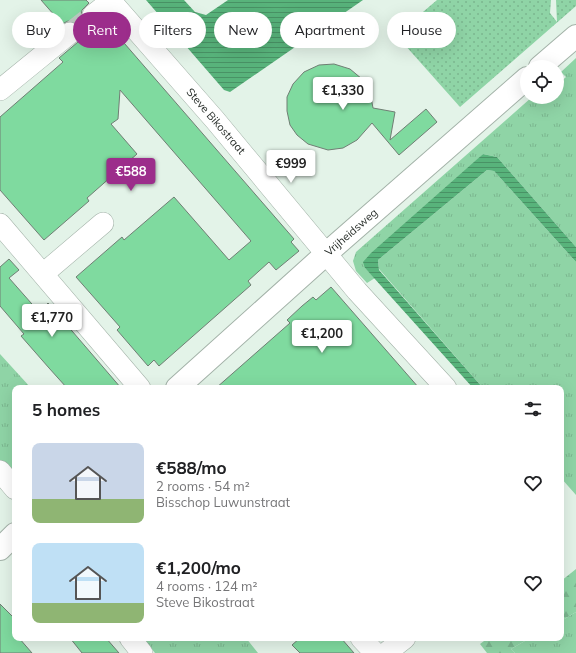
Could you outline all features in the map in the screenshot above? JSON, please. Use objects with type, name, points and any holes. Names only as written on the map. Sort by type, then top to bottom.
[{"type":"street","points":[[96,12],[110,0]]},
{"type":"street","name":"Steve Bikostraat","points":[[110,0],[215,120],[357,291],[443,385]]},
{"type":"street","points":[[0,90],[70,33]]},
{"type":"street","points":[[548,60],[576,36]]},
{"type":"street","name":"Vrijheidsweg","points":[[180,385],[327,253],[520,84]]},
{"type":"street","points":[[43,274],[103,223]]},
{"type":"street","points":[[0,224],[137,385]]},
{"type":"street","points":[[0,471],[12,485]]},
{"type":"street","points":[[0,549],[12,537]]},
{"type":"street","points":[[132,641],[142,653]]},
{"type":"street","points":[[364,641],[375,653]]},
{"type":"street","points":[[386,653],[401,641]]},
{"type":"green space","points":[[437,0],[551,0],[550,13],[557,22],[556,0],[576,0],[576,6],[460,107],[408,48],[456,48],[456,12],[423,12]]},
{"type":"green space","points":[[576,58],[576,247],[497,157],[483,154],[365,268],[375,278],[367,283],[356,271],[353,261],[356,252],[524,104],[564,104],[564,79],[566,77],[564,75],[564,69]]},
{"type":"green space","points":[[487,170],[494,171],[576,262],[576,495],[564,481],[564,385],[480,385],[379,269],[378,260]]},
{"type":"green space","points":[[0,354],[28,385],[12,385],[12,474],[0,460]]},
{"type":"green space","points":[[576,569],[576,612],[564,619],[564,579]]},
{"type":"green space","points":[[576,612],[576,653],[515,653],[511,649],[525,641],[564,641],[564,619]]},
{"type":"green space","points":[[145,641],[248,641],[258,653],[155,653]]},
{"type":"green space","points":[[484,641],[525,641],[511,649],[515,653],[487,653],[480,644]]},
{"type":"shaded area","points":[[146,0],[184,0],[195,12],[156,12]]},
{"type":"shaded area","points":[[228,0],[363,0],[346,12],[280,12],[280,48],[294,48],[230,92],[224,90],[188,48],[206,48],[206,15]]},
{"type":"shaded area","points":[[483,154],[497,157],[576,247],[576,262],[494,171],[487,170],[378,260],[379,270],[480,385],[470,385],[365,268],[363,262],[371,253]]},
{"type":"building","points":[[41,0],[86,0],[89,3],[82,12],[73,12],[73,22],[65,22],[65,12],[52,12]]},
{"type":"building","points":[[73,46],[73,48],[128,48],[294,239],[291,242],[299,251],[276,270],[269,262],[248,281],[251,285],[159,366],[154,360],[148,366],[117,330],[120,327],[76,277],[122,237],[124,240],[174,197],[229,260],[251,241],[120,90],[118,119],[111,124],[137,154],[87,198],[89,201],[44,240],[0,190],[0,117],[63,62],[59,58]]},
{"type":"building","points":[[334,64],[350,69],[362,79],[370,92],[373,108],[395,112],[390,140],[426,109],[437,122],[399,155],[372,123],[357,140],[343,148],[328,150],[308,144],[297,135],[290,125],[287,111],[287,97],[293,84],[304,72],[319,65]]},
{"type":"building","points":[[9,259],[19,270],[9,278],[39,312],[48,303],[118,385],[64,385],[21,336],[24,334],[0,306],[0,267]]},
{"type":"building","points":[[331,287],[416,385],[219,385],[290,323],[287,320],[302,306],[313,297],[316,300]]},
{"type":"building","points":[[0,604],[12,616],[12,641],[22,641],[32,653],[0,653]]},
{"type":"building","points":[[72,641],[109,641],[119,653],[82,653]]},
{"type":"building","points":[[297,641],[344,641],[354,653],[300,653],[292,645]]}]
